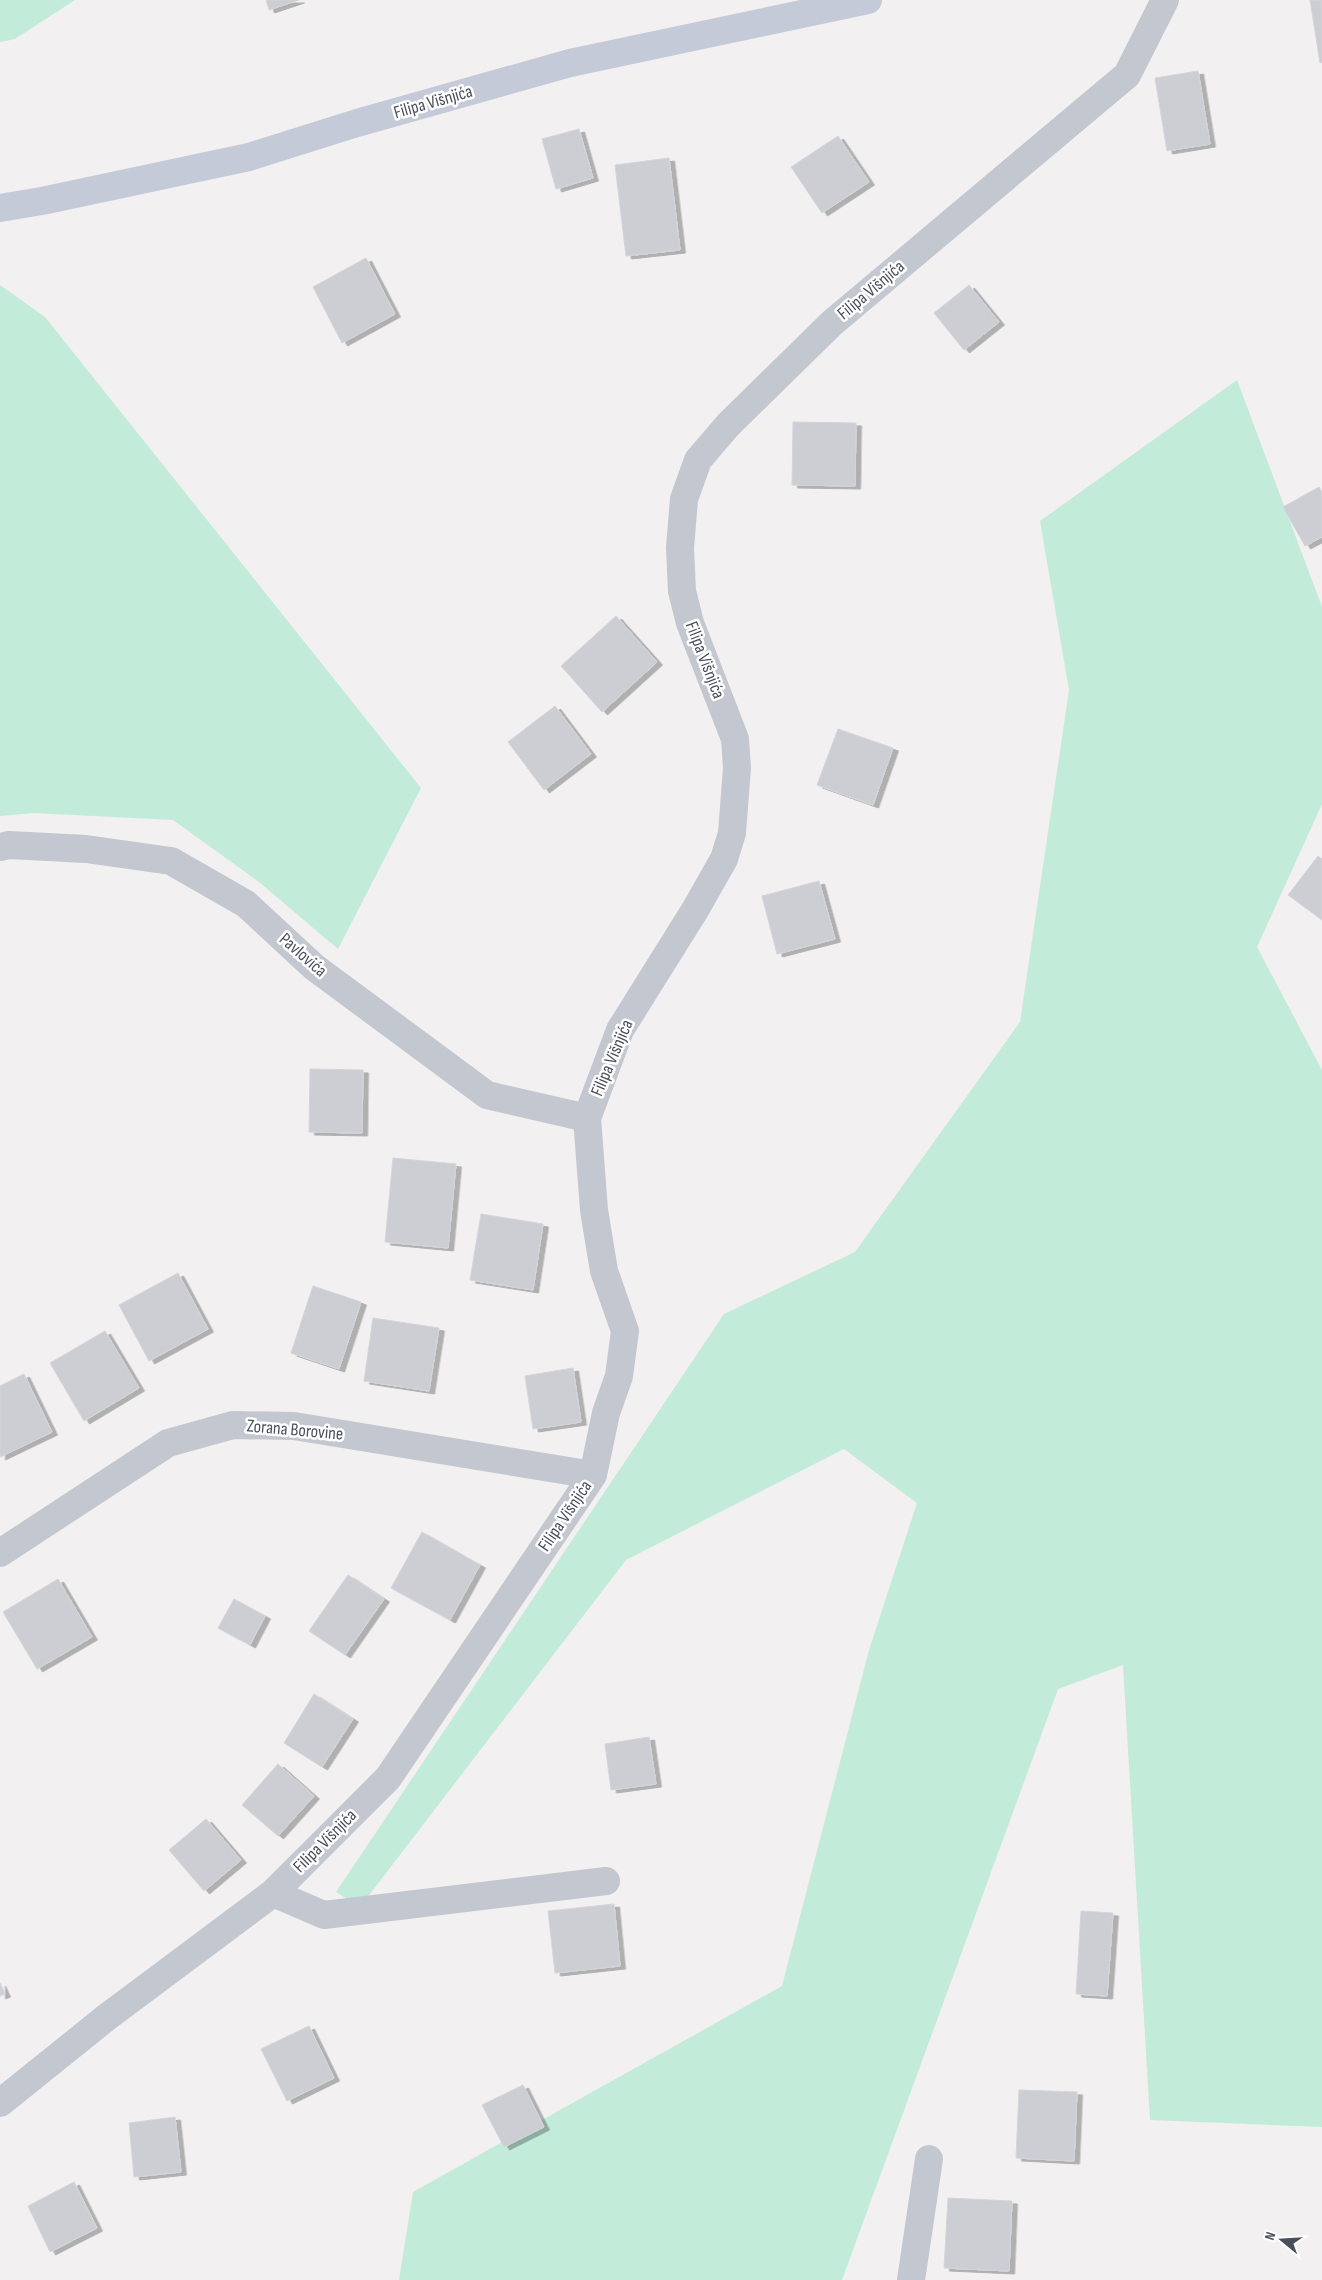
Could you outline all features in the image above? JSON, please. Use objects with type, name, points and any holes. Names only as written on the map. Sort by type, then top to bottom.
[{"type":"main road","name":"Filipa Višnjića","points":[[0,208],[42,201],[249,157],[357,123],[570,63],[868,0]]},
{"type":"street","name":"Filipa Višnjića","points":[[0,2103],[107,2018],[273,1893],[388,1778],[592,1475],[606,1413],[619,1376],[625,1331],[604,1271],[594,1210],[587,1118],[620,1030],[695,910],[724,859],[732,834],[737,768],[735,740],[690,623],[682,591],[680,548],[684,498],[698,460],[728,425],[832,323],[1127,75],[1165,0]]},
{"type":"street","name":"Pavlovića","points":[[0,847],[9,845],[86,849],[171,861],[246,904],[314,967],[487,1095],[587,1118]]},
{"type":"street","name":"Zorana Borovine","points":[[0,1553],[168,1443],[233,1424],[294,1426],[592,1475]]},
{"type":"street","points":[[273,1893],[324,1915],[606,1881]]},
{"type":"street","points":[[911,2280],[930,2159]]},
{"type":"green space","points":[[0,0],[75,0],[15,39],[0,42]]},
{"type":"green space","points":[[0,285],[45,317],[421,788],[338,949],[259,882],[173,820],[34,813],[0,816]]},
{"type":"green space","points":[[1237,380],[1322,607],[1322,804],[1257,947],[1322,1070],[1322,2127],[1150,2120],[1123,1665],[1058,1689],[842,2280],[399,2280],[413,2192],[782,1986],[869,1650],[917,1503],[844,1449],[626,1560],[360,1907],[336,1892],[724,1314],[855,1252],[1020,1022],[1069,690],[1040,521]]},
{"type":"building","points":[[266,0],[299,0],[269,10]]},
{"type":"building","points":[[1310,0],[1322,0],[1322,62],[1320,63]]},
{"type":"building","points":[[1198,71],[1210,144],[1167,151],[1155,78]]},
{"type":"building","points":[[579,129],[593,178],[556,189],[542,139]]},
{"type":"building","points":[[838,136],[869,182],[822,213],[791,167]]},
{"type":"building","points":[[669,158],[680,250],[626,256],[615,165]]},
{"type":"building","points":[[366,258],[395,314],[342,343],[313,287]]},
{"type":"building","points":[[969,285],[999,322],[964,350],[934,313]]},
{"type":"building","points":[[793,422],[856,423],[855,486],[792,485]]},
{"type":"building","points":[[1319,487],[1322,492],[1322,537],[1305,546],[1283,507]]},
{"type":"building","points":[[616,616],[657,662],[602,712],[561,666]]},
{"type":"building","points":[[555,706],[591,754],[544,790],[508,742]]},
{"type":"building","points":[[838,729],[893,748],[873,805],[817,785]]},
{"type":"building","points":[[1318,856],[1322,859],[1322,920],[1288,895]]},
{"type":"building","points":[[819,881],[835,939],[777,954],[762,896]]},
{"type":"building","points":[[310,1069],[363,1070],[362,1133],[309,1132]]},
{"type":"building","points":[[393,1158],[456,1164],[448,1248],[385,1242]]},
{"type":"building","points":[[481,1214],[543,1224],[533,1290],[470,1280]]},
{"type":"building","points":[[178,1273],[208,1329],[149,1361],[119,1305]]},
{"type":"building","points":[[313,1286],[361,1302],[339,1369],[291,1353]]},
{"type":"building","points":[[373,1318],[439,1328],[429,1391],[364,1381]]},
{"type":"building","points":[[105,1331],[139,1388],[84,1421],[50,1363]]},
{"type":"building","points":[[573,1368],[581,1422],[533,1429],[525,1376]]},
{"type":"building","points":[[24,1374],[52,1432],[0,1457],[0,1386]]},
{"type":"building","points":[[422,1532],[480,1565],[450,1620],[391,1588]]},
{"type":"building","points":[[348,1575],[384,1599],[345,1655],[309,1631]]},
{"type":"building","points":[[58,1579],[92,1637],[37,1669],[3,1612]]},
{"type":"building","points":[[234,1599],[265,1616],[250,1645],[218,1628]]},
{"type":"building","points":[[314,1694],[353,1719],[322,1767],[284,1743]]},
{"type":"building","points":[[649,1737],[656,1784],[611,1790],[605,1744]]},
{"type":"building","points":[[278,1764],[314,1796],[278,1836],[242,1805]]},
{"type":"building","points":[[206,1819],[241,1860],[204,1891],[169,1850]]},
{"type":"building","points":[[614,1904],[620,1966],[555,1973],[548,1911]]},
{"type":"building","points":[[1081,1911],[1113,1913],[1107,1996],[1076,1994]]},
{"type":"building","points":[[0,1983],[5,1994],[0,1996]]},
{"type":"building","points":[[309,2026],[334,2078],[287,2101],[261,2049]]},
{"type":"building","points":[[523,2085],[544,2127],[504,2147],[482,2105]]},
{"type":"building","points":[[1019,2090],[1077,2092],[1074,2161],[1016,2158]]},
{"type":"building","points":[[175,2117],[181,2172],[134,2177],[129,2123]]},
{"type":"building","points":[[74,2182],[97,2228],[50,2252],[28,2206]]},
{"type":"building","points":[[948,2198],[1012,2201],[1009,2271],[944,2268]]}]
